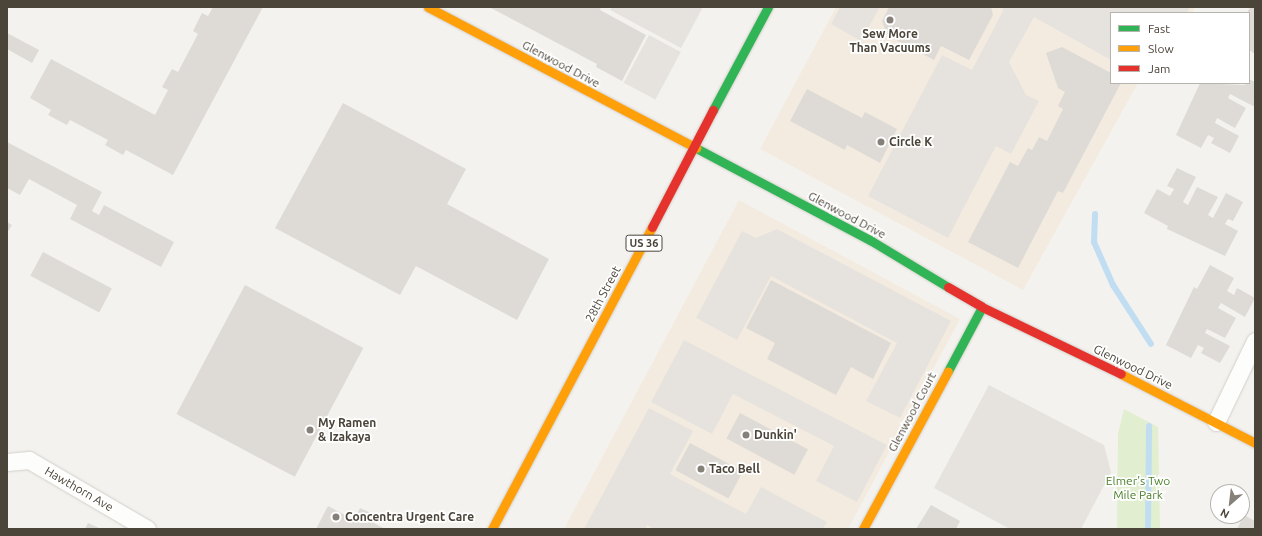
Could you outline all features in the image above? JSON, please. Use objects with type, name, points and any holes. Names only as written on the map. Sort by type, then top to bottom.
[{"type":"main road","name":"Glenwood Drive","points":[[428,7],[870,240],[982,307],[1143,384],[1255,443]]},
{"type":"main road","name":"28th Street","points":[[492,529],[695,149],[768,7]]},
{"type":"main road","name":"Glenwood Court","points":[[863,529],[982,307]]},
{"type":"street","points":[[1216,422],[1255,341]]},
{"type":"street","name":"Hawthorn Ave","points":[[7,462],[29,460],[147,529]]},
{"type":"shaded area","points":[[612,7],[703,7],[681,48],[610,10]]},
{"type":"shaded area","points":[[836,7],[1195,7],[1192,12],[1110,12],[1110,84],[1137,84],[1023,290],[760,149]]},
{"type":"shaded area","points":[[840,7],[880,7],[861,41],[831,24]]},
{"type":"shaded area","points":[[1002,7],[1190,7],[1188,12],[1110,12],[1110,59],[1034,17],[1009,62],[1026,95],[1039,101],[1011,154],[996,146],[948,238],[868,196],[942,55],[972,70],[1003,11]]},
{"type":"shaded area","points":[[649,35],[681,52],[655,100],[624,83]]},
{"type":"shaded area","points":[[739,200],[960,319],[848,529],[564,529]]},
{"type":"shaded area","points":[[777,229],[951,321],[900,418],[866,401],[897,343],[771,276],[737,340],[696,318],[742,231],[756,238]]},
{"type":"shaded area","points":[[684,340],[887,445],[857,502],[816,481],[834,446],[733,394],[712,434],[651,402]]},
{"type":"shaded area","points":[[989,385],[1104,445],[1111,472],[1081,529],[1010,529],[934,488]]},
{"type":"shaded area","points":[[649,408],[693,431],[670,474],[746,514],[761,487],[827,522],[823,529],[654,529],[647,525],[645,529],[584,529]]},
{"type":"green space","name":"Elmer's Two Mile Park","points":[[1124,409],[1158,427],[1160,529],[1117,529],[1118,434]]},
{"type":"building","points":[[213,7],[263,7],[173,175],[126,150],[123,155],[105,145],[108,140],[70,120],[67,125],[48,115],[51,110],[30,98],[51,59],[155,115],[168,90],[162,87],[172,69],[178,72],[198,34],[193,31],[202,13],[208,16]]},
{"type":"building","points":[[489,7],[601,7],[600,10],[646,35],[622,81],[596,67],[597,64]]},
{"type":"building","points":[[889,7],[991,7],[993,15],[969,60],[941,46],[934,60],[887,35],[882,21]]},
{"type":"building","points":[[1250,7],[1255,7],[1255,54],[1250,51],[1250,12],[1248,12]]},
{"type":"building","points":[[7,33],[39,50],[32,63],[7,49]]},
{"type":"building","points":[[1062,47],[1110,72],[1110,84],[1120,84],[1063,193],[1058,191],[1018,268],[968,242],[1010,162],[1018,166],[1028,148],[1032,150],[1039,137],[1047,141],[1063,109],[1058,106],[1065,92],[1058,88],[1046,53]]},
{"type":"building","points":[[1250,80],[1255,82],[1255,107],[1230,94],[1228,98],[1246,108],[1235,128],[1217,118],[1215,123],[1239,136],[1230,153],[1211,143],[1214,138],[1208,135],[1201,148],[1176,135],[1200,84],[1250,84]]},
{"type":"building","points":[[807,89],[862,118],[865,112],[897,129],[880,163],[847,145],[845,150],[790,121]]},
{"type":"building","points":[[343,103],[466,169],[447,204],[549,259],[517,320],[416,266],[400,295],[275,228]]},
{"type":"building","points":[[7,142],[102,192],[92,211],[99,215],[104,205],[174,242],[161,267],[70,219],[77,205],[29,179],[20,195],[7,188]]},
{"type":"building","points":[[1177,168],[1196,177],[1183,202],[1188,205],[1197,187],[1218,197],[1208,215],[1213,218],[1226,193],[1243,202],[1233,221],[1228,219],[1225,224],[1238,231],[1225,256],[1167,229],[1168,226],[1144,213],[1157,189],[1170,196],[1174,189],[1167,186]]},
{"type":"building","points":[[7,222],[12,225],[7,233]]},
{"type":"building","points":[[43,252],[112,289],[99,312],[30,276]]},
{"type":"building","points":[[1210,265],[1234,278],[1227,291],[1234,295],[1237,288],[1255,298],[1245,317],[1221,303],[1218,308],[1236,318],[1225,338],[1207,329],[1205,333],[1230,346],[1220,363],[1201,353],[1204,348],[1198,345],[1191,358],[1166,345],[1194,287],[1197,289]]},
{"type":"building","points":[[771,280],[891,343],[873,379],[851,367],[836,395],[767,359],[775,343],[746,328]]},
{"type":"building","points":[[245,285],[363,348],[295,477],[176,414]]},
{"type":"building","points":[[740,413],[808,449],[794,475],[726,439]]},
{"type":"building","points":[[690,443],[743,471],[728,499],[675,470]]},
{"type":"building","points":[[931,505],[960,521],[956,529],[916,529]]},
{"type":"building","name":"Concentra Urgent Care","points":[[328,506],[354,520],[360,508],[375,515],[372,522],[385,529],[316,529]]},
{"type":"building","points":[[1250,518],[1255,521],[1255,529],[1237,529],[1240,524],[1250,524]]},
{"type":"building","points":[[88,523],[101,529],[85,529]]},
{"type":"waterway","points":[[1095,214],[1094,242],[1113,285],[1151,344]]},
{"type":"waterway","points":[[1148,529],[1149,426]]},
{"type":"traffic: fast","points":[[713,110],[768,7]]},
{"type":"traffic: fast","points":[[696,148],[870,240],[948,287]]},
{"type":"traffic: fast","points":[[948,371],[982,307]]},
{"type":"traffic: slow","points":[[428,7],[696,148]]},
{"type":"traffic: slow","points":[[492,529],[652,227]]},
{"type":"traffic: slow","points":[[863,529],[948,371]]},
{"type":"traffic: slow","points":[[1121,374],[1255,443]]},
{"type":"traffic: jam","points":[[652,227],[713,110]]},
{"type":"traffic: jam","points":[[948,287],[982,307],[1121,374]]},
{"type":"place","name":"Sew More Than Vacuums","points":[[890,20]]},
{"type":"place","name":"Circle K","points":[[881,142]]},
{"type":"place","name":"My Ramen & Izakaya","points":[[310,430]]},
{"type":"place","name":"Dunkin'","points":[[746,435]]},
{"type":"place","name":"Taco Bell","points":[[701,469]]},
{"type":"place","name":"Concentra Urgent Care","points":[[336,517]]}]
